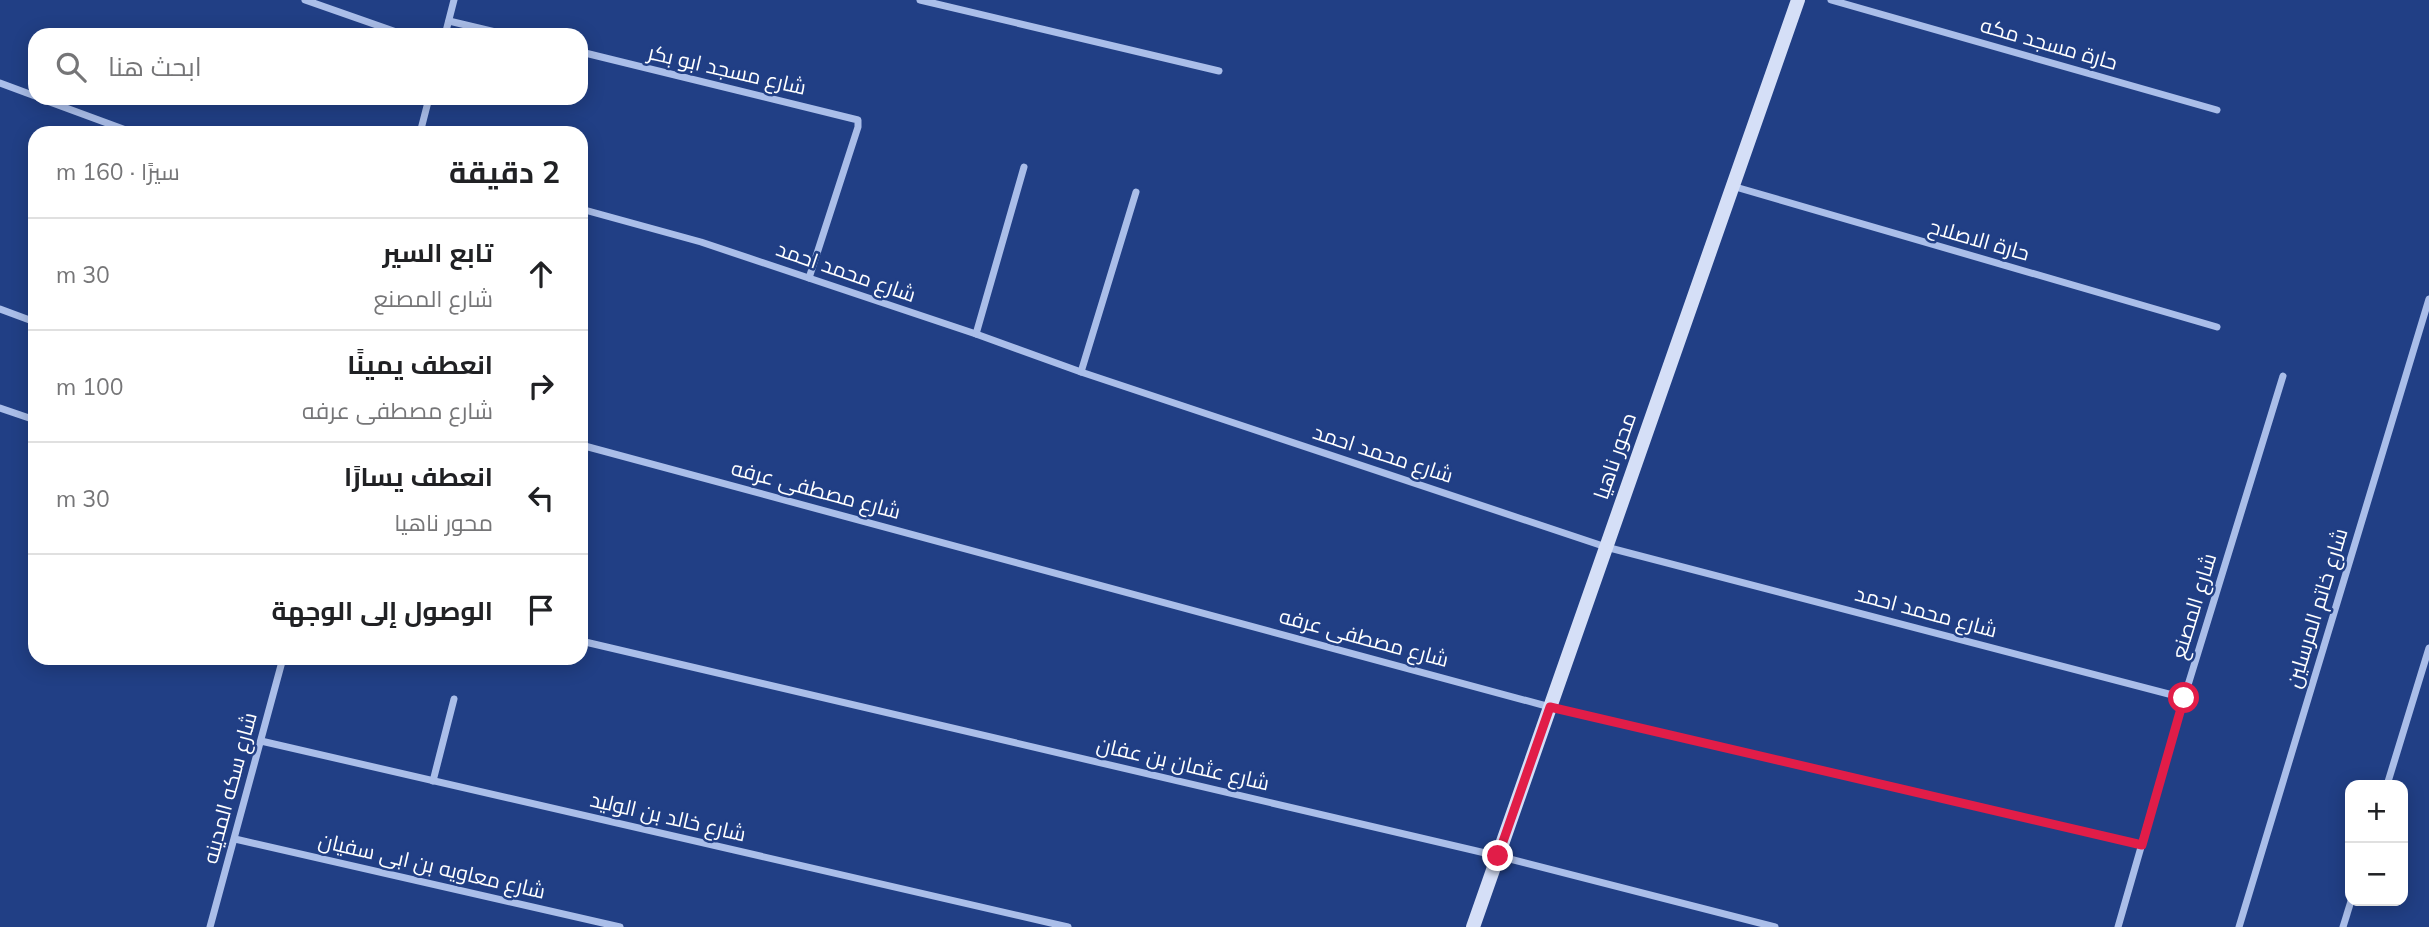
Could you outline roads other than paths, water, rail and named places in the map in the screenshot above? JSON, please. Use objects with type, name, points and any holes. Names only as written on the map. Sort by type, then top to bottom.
[{"type":"main road","name":"محور ناهيا","points":[[1473,927],[1798,0]]},
{"type":"street","points":[[305,0],[385,28]]},
{"type":"street","points":[[447,28],[454,0]]},
{"type":"street","points":[[920,0],[1219,71]]},
{"type":"street","name":"حارة مسجد مكه","points":[[1830,0],[2217,110]]},
{"type":"street","points":[[449,21],[478,28]]},
{"type":"street","name":"شارع مسجد ابو بكر","points":[[588,54],[855,118],[859,123],[858,127],[809,278]]},
{"type":"street","points":[[0,83],[28,94]]},
{"type":"street","points":[[59,105],[115,126]]},
{"type":"street","points":[[422,126],[427,105]]},
{"type":"street","points":[[976,334],[1024,167]]},
{"type":"street","name":"حارة الاصلاح","points":[[1732,186],[2217,327]]},
{"type":"street","points":[[1081,372],[1136,192]]},
{"type":"street","name":"شارع محمد احمد","points":[[588,211],[701,242],[1606,547],[2184,698]]},
{"type":"street","name":"شارع خاتم المرسلين","points":[[2239,927],[2429,299]]},
{"type":"street","points":[[0,309],[28,319]]},
{"type":"street","name":"شارع المصنع","points":[[2118,927],[2184,698],[2283,376]]},
{"type":"street","points":[[0,408],[28,418]]},
{"type":"street","name":"شارع مصطفى عرفه","points":[[588,446],[1550,707],[2142,845]]},
{"type":"street","name":"شارع عثمان بن عفان","points":[[588,642],[1498,856],[1775,927]]},
{"type":"street","points":[[2389,780],[2429,648]]},
{"type":"street","name":"شارع سكه المدينه","points":[[210,927],[281,665]]},
{"type":"street","points":[[433,781],[454,699]]},
{"type":"street","name":"شارع خالد بن الوليد","points":[[261,741],[1068,927]]},
{"type":"street","name":"شارع معاويه بن ابى سفيان","points":[[235,839],[620,927]]},
{"type":"street","points":[[2343,927],[2349,906]]}]
